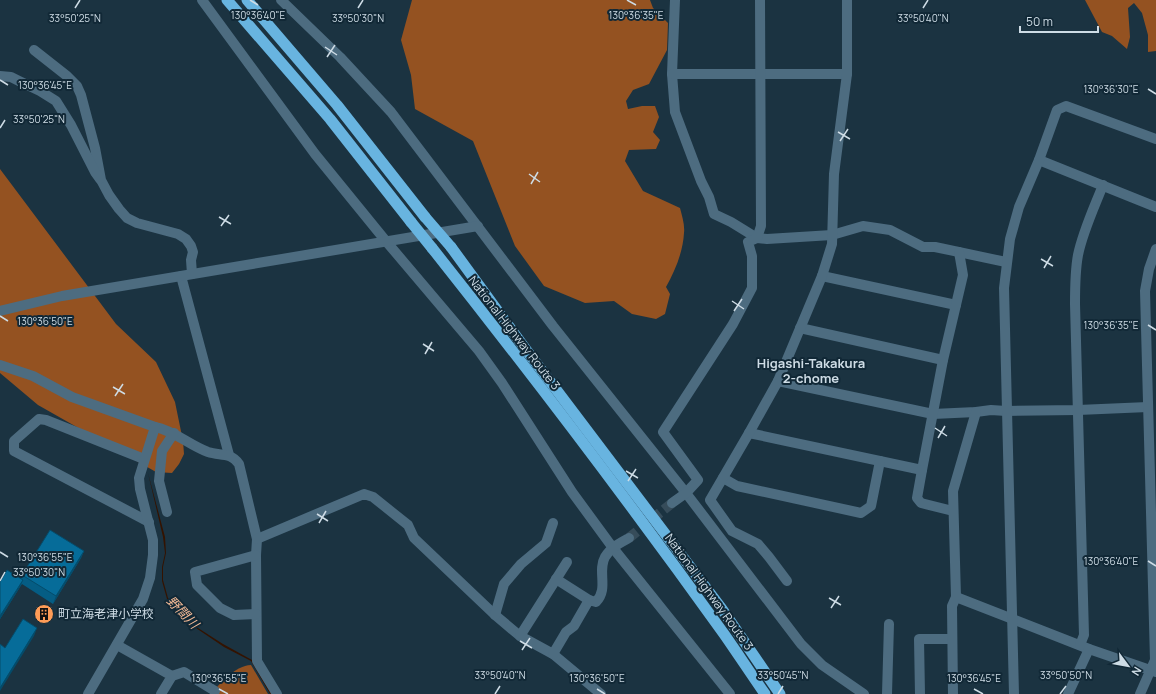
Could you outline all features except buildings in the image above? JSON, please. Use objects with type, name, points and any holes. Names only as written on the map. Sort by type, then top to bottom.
[{"type":"highway","name":"National Highway Route 3","points":[[227,0],[330,119],[472,299],[618,489],[703,604],[765,694]]},
{"type":"highway","name":"National Highway Route 3","points":[[247,0],[337,105],[425,218],[451,248],[722,609],[780,694]]},
{"type":"street","points":[[202,0],[315,154],[385,240],[479,351],[502,383],[572,492],[612,548],[730,694]]},
{"type":"street","points":[[281,0],[340,57],[392,112],[553,326],[686,493],[802,644],[822,665],[864,694]]},
{"type":"street","points":[[675,0],[672,74],[675,112],[701,181],[709,197],[714,214],[731,222],[757,238],[767,239],[832,234],[863,226],[890,230],[923,247],[935,247],[1006,262]]},
{"type":"street","points":[[672,503],[686,493],[698,480],[663,432],[733,324],[752,288],[752,256],[748,242],[757,238],[761,226],[760,0]]},
{"type":"street","points":[[787,581],[758,544],[732,530],[710,500],[750,433],[778,381],[822,276],[832,244],[834,174],[847,74],[847,0]]},
{"type":"street","points":[[34,50],[67,76],[77,86],[81,95],[95,148],[101,180]]},
{"type":"street","points":[[672,74],[847,74]]},
{"type":"street","points":[[0,76],[11,77],[40,91],[56,101],[71,125],[95,172],[119,209],[127,218],[137,223],[178,234],[186,239],[193,252],[191,260],[192,274]]},
{"type":"street","points":[[1014,694],[1004,288],[1010,239],[1019,207],[1039,160],[1057,110],[1066,106],[1156,139]]},
{"type":"street","points":[[1039,160],[1156,207]]},
{"type":"street","points":[[1068,694],[1085,647],[1075,278],[1078,255],[1103,185]]},
{"type":"street","points":[[0,311],[62,296],[385,240],[478,226]]},
{"type":"street","points":[[1140,694],[1154,671],[1155,660],[1153,467],[1148,407],[1145,291],[1149,270],[1156,249]]},
{"type":"street","points":[[953,511],[921,503],[917,498],[944,360],[963,275],[959,252]]},
{"type":"street","points":[[181,276],[229,456]]},
{"type":"street","points":[[822,276],[956,305]]},
{"type":"street","points":[[800,328],[944,360]]},
{"type":"street","points":[[0,365],[33,376],[72,397],[155,427],[165,429],[207,451],[235,458],[238,464],[257,539],[257,661],[277,694]]},
{"type":"street","points":[[778,381],[933,414],[991,410],[1078,410],[1148,407]]},
{"type":"street","points":[[953,694],[952,606],[956,596],[952,491],[976,412]]},
{"type":"street","points":[[144,459],[46,420],[38,419],[14,441],[14,451],[150,522]]},
{"type":"street","points":[[88,694],[143,599],[150,578],[154,555],[153,540],[150,522],[140,489],[139,478],[155,427]]},
{"type":"street","points":[[167,512],[159,480],[162,451],[174,433]]},
{"type":"street","points":[[750,433],[922,470]]},
{"type":"street","points":[[723,478],[737,486],[861,513],[871,506],[880,461]]},
{"type":"street","points":[[257,539],[364,494],[374,497],[408,525],[414,538],[495,616],[520,636],[553,654],[602,694]]},
{"type":"street","points":[[495,616],[504,584],[521,564],[546,543],[553,523]]},
{"type":"street","points":[[556,579],[589,600],[596,602],[600,598],[602,588],[604,558],[612,548],[629,538]]},
{"type":"street","points":[[256,555],[195,572],[197,585],[220,608],[234,615],[256,614]]},
{"type":"street","points":[[520,636],[567,562]]},
{"type":"street","points":[[956,596],[1085,647],[1154,671]]},
{"type":"street","points":[[553,654],[566,632],[574,626],[589,600]]},
{"type":"street","points":[[887,694],[889,624]]},
{"type":"street","points":[[920,694],[919,639],[952,639]]},
{"type":"street","points":[[117,645],[172,676]]},
{"type":"street","points":[[161,694],[172,676],[184,672],[214,691]]},
{"type":"shaded area","points":[[412,0],[650,0],[653,8],[668,23],[667,50],[649,84],[633,90],[626,101],[628,109],[642,106],[655,106],[659,117],[653,132],[660,140],[656,149],[629,150],[625,161],[643,191],[680,208],[684,227],[683,240],[678,261],[666,287],[670,294],[665,314],[656,319],[632,314],[614,301],[585,303],[544,286],[515,246],[473,141],[415,109],[411,75],[401,40]]},
{"type":"shaded area","points":[[1085,0],[1156,0],[1156,51],[1148,52],[1148,35],[1142,13],[1134,3],[1128,8],[1130,37],[1127,49],[1112,36],[1102,32]]},
{"type":"shaded area","points":[[0,169],[116,324],[156,362],[175,402],[183,441],[184,454],[172,473],[156,472],[38,405],[0,373]]},
{"type":"shaded area","name":"野間川","points":[[148,473],[165,537],[166,553],[163,567],[163,580],[168,598],[198,628],[252,660],[273,694],[270,694],[251,661],[224,647],[196,628],[167,599],[162,581],[162,567],[165,553],[163,537]]},
{"type":"shaded area","points":[[251,665],[268,694],[211,694],[234,671]]},
{"type":"tunnel","points":[[629,538],[672,503]]},
{"type":"place","name":"町立海老津小学校","points":[[44,614]]},
{"type":"district","name":"Higashi-Takakura 2-chome","points":[[811,370]]}]
